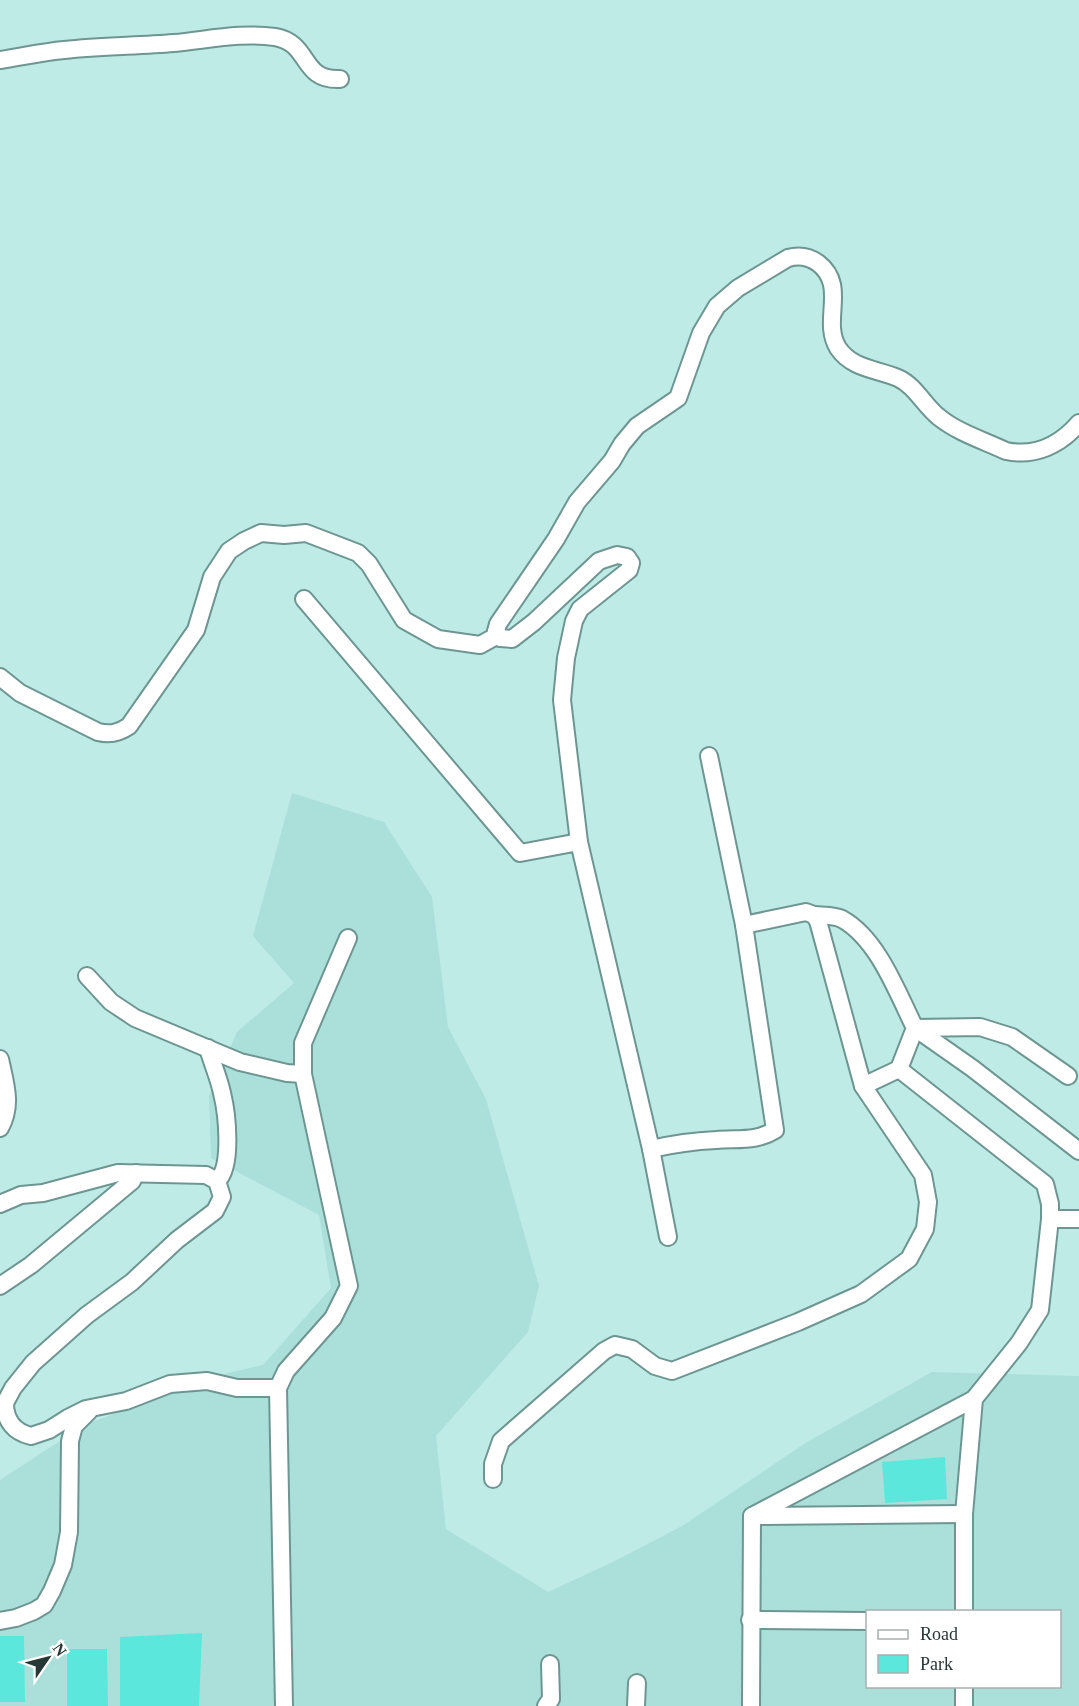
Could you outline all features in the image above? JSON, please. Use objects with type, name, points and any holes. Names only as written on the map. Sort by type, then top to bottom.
[{"type":"street","points":[[0,60],[63,50],[262,35],[288,41],[299,50],[316,74],[340,79]]},
{"type":"street","points":[[498,635],[498,624],[556,538],[577,502],[612,461],[637,426],[678,398],[701,333],[711,314],[727,296],[788,258],[795,256],[808,258],[829,274],[833,287],[833,334],[835,342],[844,355],[866,369],[881,372],[910,384],[924,403],[942,420],[1006,451],[1017,453],[1045,449],[1063,439],[1079,423]]},
{"type":"street","points":[[0,677],[20,693],[98,732],[112,734],[124,730],[196,630],[212,577],[229,551],[261,533],[284,535],[306,533],[358,553],[369,564],[404,620],[432,636],[480,645],[498,635]]},
{"type":"street","points":[[498,635],[508,640],[516,636],[599,561],[616,555],[627,557],[630,560],[632,566],[629,570],[580,609],[574,621],[566,658],[562,700],[579,842],[651,1149],[668,1237]]},
{"type":"street","points":[[304,599],[520,853],[579,842]]},
{"type":"street","points":[[651,1149],[687,1142],[719,1139],[747,1140],[766,1136],[775,1130],[744,925],[709,756]]},
{"type":"street","points":[[744,925],[806,912],[814,915],[840,917],[856,930],[879,956],[915,1028],[972,1068],[1079,1151]]},
{"type":"street","points":[[493,1479],[493,1464],[501,1441],[591,1361],[615,1345],[632,1349],[655,1366],[672,1371],[798,1322],[861,1294],[909,1259],[925,1229],[928,1202],[923,1175],[863,1086],[818,921],[814,915]]},
{"type":"street","points":[[284,1706],[278,1388],[286,1371],[333,1318],[349,1286],[303,1074],[303,1042],[348,938]]},
{"type":"street","points":[[87,976],[101,992],[135,1018],[240,1062],[287,1073],[303,1074]]},
{"type":"street","points":[[915,1028],[980,1027],[1012,1037],[1068,1076]]},
{"type":"street","points":[[863,1086],[899,1069],[915,1028]]},
{"type":"street","points":[[208,1048],[222,1092],[225,1115],[225,1166],[217,1181]]},
{"type":"street","points":[[0,1059],[8,1097],[0,1128]]},
{"type":"street","points":[[752,1516],[974,1399],[1019,1343],[1040,1310],[1050,1219],[1050,1204],[1044,1184],[899,1069]]},
{"type":"street","points":[[0,1204],[21,1196],[43,1193],[118,1173],[200,1174],[217,1181],[222,1197],[215,1211],[177,1240],[132,1282],[87,1315],[33,1363],[5,1403],[6,1415],[13,1426],[24,1435],[32,1436],[49,1430],[79,1412],[126,1401],[160,1387],[181,1382],[207,1381],[237,1388],[278,1388]]},
{"type":"street","points":[[0,1286],[31,1265],[86,1220],[132,1181],[136,1173]]},
{"type":"street","points":[[1050,1219],[1079,1219]]},
{"type":"street","points":[[963,1610],[964,1514],[974,1399]]},
{"type":"street","points":[[0,1621],[34,1611],[44,1605],[52,1591],[63,1565],[69,1532],[70,1441],[74,1426],[94,1407]]},
{"type":"street","points":[[752,1516],[964,1514]]},
{"type":"street","points":[[751,1706],[752,1516]]},
{"type":"street","points":[[750,1620],[866,1621]]},
{"type":"street","points":[[546,1706],[551,1699],[550,1664]]},
{"type":"street","points":[[636,1706],[637,1683]]},
{"type":"street","points":[[964,1688],[964,1706]]},
{"type":"shaded area","points":[[292,793],[384,822],[432,897],[448,1027],[486,1099],[539,1286],[528,1332],[436,1436],[446,1529],[548,1592],[682,1526],[807,1442],[932,1372],[1079,1376],[1079,1706],[0,1706],[0,1480],[86,1424],[228,1373],[263,1365],[331,1288],[319,1215],[211,1158],[209,1096],[237,1032],[294,983],[253,936]]},
{"type":"green space","points":[[945,1457],[947,1499],[885,1503],[882,1462]]},
{"type":"green space","points":[[202,1633],[199,1706],[120,1706],[120,1637]]},
{"type":"green space","points":[[0,1636],[24,1636],[25,1702],[0,1702]]},
{"type":"green space","points":[[67,1649],[107,1649],[108,1706],[67,1706]]}]
